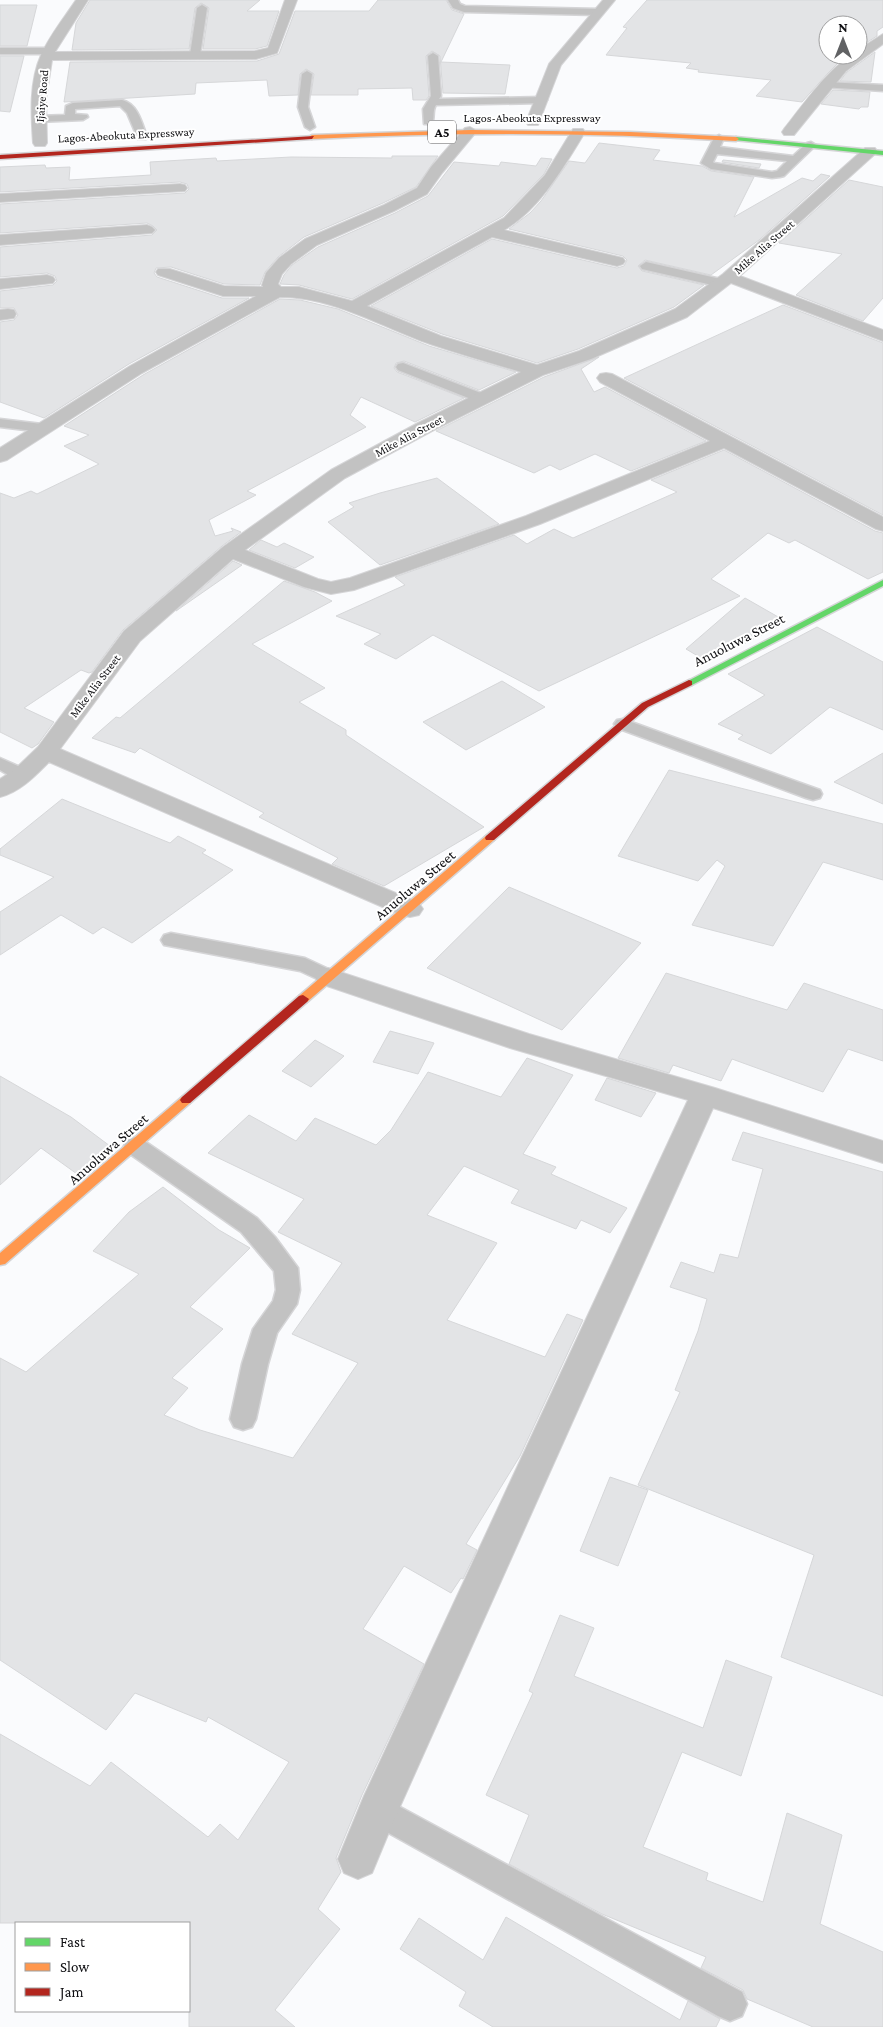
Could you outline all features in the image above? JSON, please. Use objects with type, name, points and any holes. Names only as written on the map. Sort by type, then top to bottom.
[{"type":"main road","name":"Lagos-Abeokuta Expressway","points":[[0,145],[428,122],[639,123],[785,131]]},
{"type":"main road","name":"Lagos-Abeokuta Expressway","points":[[0,157],[470,131],[578,132],[718,138],[876,152]]},
{"type":"main road","name":"Anuoluwa Street","points":[[0,1260],[135,1146],[328,977],[410,909],[645,705],[883,583]]},
{"type":"street","name":"Ijaiye Road","points":[[40,143],[38,119],[43,68],[48,54],[82,0]]},
{"type":"street","points":[[48,54],[256,55],[273,50],[291,0]]},
{"type":"street","points":[[533,122],[555,64],[609,0]]},
{"type":"street","points":[[785,131],[810,109],[826,85],[841,68],[883,38]]},
{"type":"street","points":[[277,292],[270,285],[274,273],[285,261],[311,242],[389,208],[422,190],[436,170],[470,131]]},
{"type":"street","points":[[354,307],[508,221],[551,177],[578,132]]},
{"type":"street","name":"Mike Alia Street","points":[[0,790],[22,775],[46,752],[132,636],[230,551],[338,474],[481,398],[537,371],[585,355],[681,313],[725,280],[876,152]]},
{"type":"street","points":[[0,198],[180,188]]},
{"type":"street","points":[[0,240],[147,230]]},
{"type":"street","points":[[490,232],[617,261]]},
{"type":"street","points":[[164,272],[223,291],[299,292],[354,307],[435,340],[537,371]]},
{"type":"street","points":[[0,284],[47,280]]},
{"type":"street","points":[[725,280],[883,336]]},
{"type":"street","points":[[0,456],[103,389],[190,338],[277,292]]},
{"type":"street","points":[[606,378],[722,442],[883,526]]},
{"type":"street","points":[[230,551],[311,583],[331,588],[354,584],[533,520],[722,442]]},
{"type":"street","points":[[46,752],[410,909]]},
{"type":"street","points":[[328,977],[520,1041],[705,1095],[883,1152]]},
{"type":"street","points":[[358,1860],[378,1810],[705,1095]]},
{"type":"lane","points":[[453,0],[456,6],[464,9],[598,12]]},
{"type":"lane","points":[[195,55],[202,8]]},
{"type":"lane","points":[[0,51],[48,54]]},
{"type":"lane","points":[[428,122],[428,109],[436,96],[433,56]]},
{"type":"lane","points":[[307,74],[303,108],[310,128]]},
{"type":"lane","points":[[826,85],[883,88]]},
{"type":"lane","points":[[434,102],[542,100]]},
{"type":"lane","points":[[70,118],[70,108],[73,106],[116,102],[127,104],[129,114],[142,137]]},
{"type":"lane","points":[[38,119],[97,116]]},
{"type":"lane","points":[[718,138],[707,163],[711,166],[772,175],[780,174],[811,145]]},
{"type":"lane","points":[[713,150],[795,159]]},
{"type":"lane","points":[[646,266],[725,280]]},
{"type":"lane","points":[[403,367],[481,398]]},
{"type":"lane","points":[[0,423],[42,428]]},
{"type":"lane","points":[[623,724],[813,794]]},
{"type":"lane","points":[[0,763],[22,775]]},
{"type":"lane","points":[[170,940],[305,965],[328,977]]},
{"type":"lane","points":[[135,1146],[249,1225],[286,1268],[288,1290],[285,1304],[266,1329],[255,1364],[244,1419]]},
{"type":"lane","points":[[378,1810],[730,2004]]},
{"type":"building","points":[[90,0],[260,0],[247,11],[279,11],[267,46],[255,49],[203,49],[209,8],[201,3],[195,8],[189,49],[72,50],[76,23]]},
{"type":"building","points":[[378,0],[446,0],[452,10],[464,14],[441,62],[510,65],[505,94],[443,93],[440,56],[432,51],[426,56],[429,96],[426,100],[413,100],[412,88],[358,89],[358,95],[311,95],[314,74],[306,69],[300,74],[298,95],[269,96],[267,80],[196,83],[195,94],[64,102],[70,62],[257,61],[279,54],[295,11],[369,11]]},
{"type":"building","points":[[647,0],[883,0],[883,27],[877,31],[877,36],[868,42],[868,15],[818,15],[818,65],[836,65],[802,102],[756,96],[771,80],[698,72],[699,70],[686,68],[691,63],[606,55],[627,28],[623,27]]},
{"type":"building","points":[[0,5],[37,5],[27,46],[0,46]]},
{"type":"building","points":[[875,52],[871,82],[840,81],[847,72],[857,65],[868,65],[868,57]]},
{"type":"building","points":[[0,56],[24,56],[10,112],[0,111]]},
{"type":"building","points":[[833,90],[870,92],[868,107],[861,107],[859,109],[821,104]]},
{"type":"building","points":[[599,143],[660,150],[653,160],[702,166],[711,171],[754,177],[734,217],[802,178],[813,181],[821,174],[830,176],[759,240],[711,275],[645,260],[638,266],[642,271],[704,285],[674,307],[578,349],[537,363],[442,334],[371,306],[492,239],[617,268],[624,266],[627,260],[623,256],[509,229],[530,213],[541,201],[569,161],[585,163]]},
{"type":"building","points":[[392,156],[438,156],[416,187],[304,237],[278,257],[265,272],[260,285],[224,284],[171,267],[156,268],[154,273],[157,277],[222,298],[249,298],[129,364],[44,418],[0,402],[0,322],[14,320],[18,315],[14,308],[0,308],[0,291],[53,285],[57,281],[55,276],[47,273],[0,277],[0,247],[152,235],[157,230],[147,223],[0,233],[0,204],[185,193],[189,189],[187,184],[180,182],[0,192],[0,167],[45,165],[46,168],[70,167],[69,180],[151,175],[150,162],[216,158],[217,161],[291,157],[392,158]]},
{"type":"building","points":[[541,158],[552,159],[544,174],[503,216],[352,299],[299,285],[280,284],[292,265],[318,247],[395,213],[428,196],[454,162],[499,166],[501,162],[536,166]]},
{"type":"building","points":[[723,160],[761,164],[759,168],[722,162]]},
{"type":"building","points":[[849,180],[883,187],[883,298],[863,321],[796,295],[842,254],[779,243]]},
{"type":"building","points":[[280,299],[300,300],[338,309],[429,346],[516,372],[479,390],[404,361],[396,363],[394,368],[397,372],[464,398],[415,422],[361,397],[350,415],[366,427],[247,491],[256,495],[209,520],[215,536],[233,531],[231,528],[241,532],[123,630],[92,672],[89,673],[81,670],[24,708],[54,722],[38,744],[32,748],[0,732],[0,493],[14,498],[31,491],[37,494],[99,464],[64,446],[89,435],[64,426],[143,375]]},
{"type":"building","points":[[783,305],[883,343],[883,515],[624,378]]},
{"type":"building","points":[[599,357],[581,369],[594,392],[605,387],[706,441],[631,471],[595,454],[560,470],[550,465],[534,473],[436,431],[544,377]]},
{"type":"building","points":[[724,450],[875,531],[883,533],[883,572],[868,579],[795,540],[789,543],[768,533],[711,579],[740,596],[539,691],[433,635],[396,659],[364,644],[381,634],[336,616],[405,585],[395,577],[514,535],[527,544],[554,529],[573,538],[677,492],[651,480]]},
{"type":"building","points":[[437,478],[499,524],[380,565],[328,522],[354,507],[349,503]]},
{"type":"building","points":[[261,540],[277,547],[284,543],[314,557],[295,568],[249,550]]},
{"type":"building","points":[[233,561],[242,565],[176,611]]},
{"type":"building","points":[[284,581],[315,592],[332,601],[252,644],[325,688],[299,702],[346,730],[346,735],[484,827],[384,886],[332,864],[338,858],[259,817],[264,813],[140,748],[135,753],[92,738],[116,717],[120,718]]},
{"type":"building","points":[[745,598],[787,622],[708,662],[686,649]]},
{"type":"building","points":[[817,627],[883,662],[883,730],[830,707],[771,754],[738,739],[743,735],[718,724],[765,695],[728,674]]},
{"type":"building","points":[[502,681],[545,707],[466,750],[423,722]]},
{"type":"building","points":[[883,753],[883,804],[834,782]]},
{"type":"building","points":[[669,770],[883,824],[883,880],[823,862],[773,946],[692,925],[725,866],[717,860],[698,881],[618,856]]},
{"type":"building","points":[[62,799],[170,843],[178,836],[206,850],[202,853],[233,870],[132,943],[103,927],[93,934],[61,915],[0,955],[0,912],[54,877],[0,855],[0,849]]},
{"type":"building","points":[[509,887],[641,943],[562,1030],[427,968]]},
{"type":"building","points":[[666,973],[787,1010],[804,983],[883,1010],[883,1061],[848,1049],[823,1092],[732,1059],[721,1081],[673,1065],[669,1073],[618,1058]]},
{"type":"building","points":[[390,1031],[434,1043],[418,1074],[373,1062]]},
{"type":"building","points":[[315,1040],[344,1056],[311,1087],[282,1071]]},
{"type":"building","points":[[527,1058],[573,1075],[523,1154],[556,1167],[551,1174],[627,1208],[610,1233],[581,1220],[576,1229],[511,1203],[519,1190],[464,1166],[427,1215],[497,1243],[447,1320],[545,1357],[567,1314],[583,1320],[520,1456],[466,1544],[477,1550],[463,1579],[461,1578],[451,1593],[404,1566],[363,1629],[424,1664],[362,1795],[336,1858],[341,1872],[318,1909],[340,1929],[275,2010],[295,2027],[189,2027],[190,1922],[0,1923],[0,1734],[90,1786],[111,1762],[208,1837],[220,1824],[238,1840],[289,1762],[208,1717],[206,1722],[135,1693],[106,1730],[0,1660],[0,1358],[26,1372],[139,1274],[93,1251],[129,1212],[163,1187],[219,1230],[250,1248],[190,1307],[223,1329],[172,1378],[188,1388],[164,1415],[200,1430],[293,1458],[358,1363],[292,1334],[342,1263],[278,1232],[304,1199],[208,1153],[249,1115],[296,1141],[315,1118],[376,1145],[391,1130],[428,1072],[501,1097]]},
{"type":"building","points":[[0,1076],[71,1117],[110,1146],[77,1174],[41,1148],[0,1185]]},
{"type":"building","points":[[607,1078],[656,1093],[641,1117],[595,1100]]},
{"type":"building","points":[[743,1132],[883,1172],[883,1696],[781,1657],[814,1555],[638,1485],[680,1392],[675,1390],[698,1331],[707,1299],[670,1287],[681,1262],[714,1273],[720,1254],[738,1258],[763,1169],[732,1160]]},
{"type":"building","points":[[610,1477],[648,1490],[618,1566],[580,1551]]},
{"type":"building","points":[[560,1615],[594,1628],[574,1676],[703,1728],[726,1660],[772,1677],[741,1776],[682,1752],[643,1847],[708,1873],[706,1880],[763,1902],[787,1813],[842,1835],[820,1924],[883,1952],[883,2027],[813,2027],[747,1999],[743,1990],[701,1968],[706,1957],[602,1914],[509,1864],[529,1815],[486,1795],[533,1693],[529,1691]]},
{"type":"building","points":[[506,1917],[680,2020],[688,2001],[720,2019],[716,2027],[493,2027],[459,2006],[466,1992],[400,1949],[419,1918],[483,1960]]},
{"type":"traffic: fast","points":[[736,139],[883,153]]},
{"type":"traffic: fast","points":[[689,683],[883,583]]},
{"type":"traffic: slow","points":[[312,137],[418,133],[577,132],[736,139]]},
{"type":"traffic: slow","points":[[303,999],[490,838]]},
{"type":"traffic: slow","points":[[0,1260],[186,1100]]},
{"type":"traffic: jam","points":[[0,157],[312,137]]},
{"type":"traffic: jam","points":[[490,838],[645,705],[689,683]]},
{"type":"traffic: jam","points":[[186,1100],[303,999]]}]
